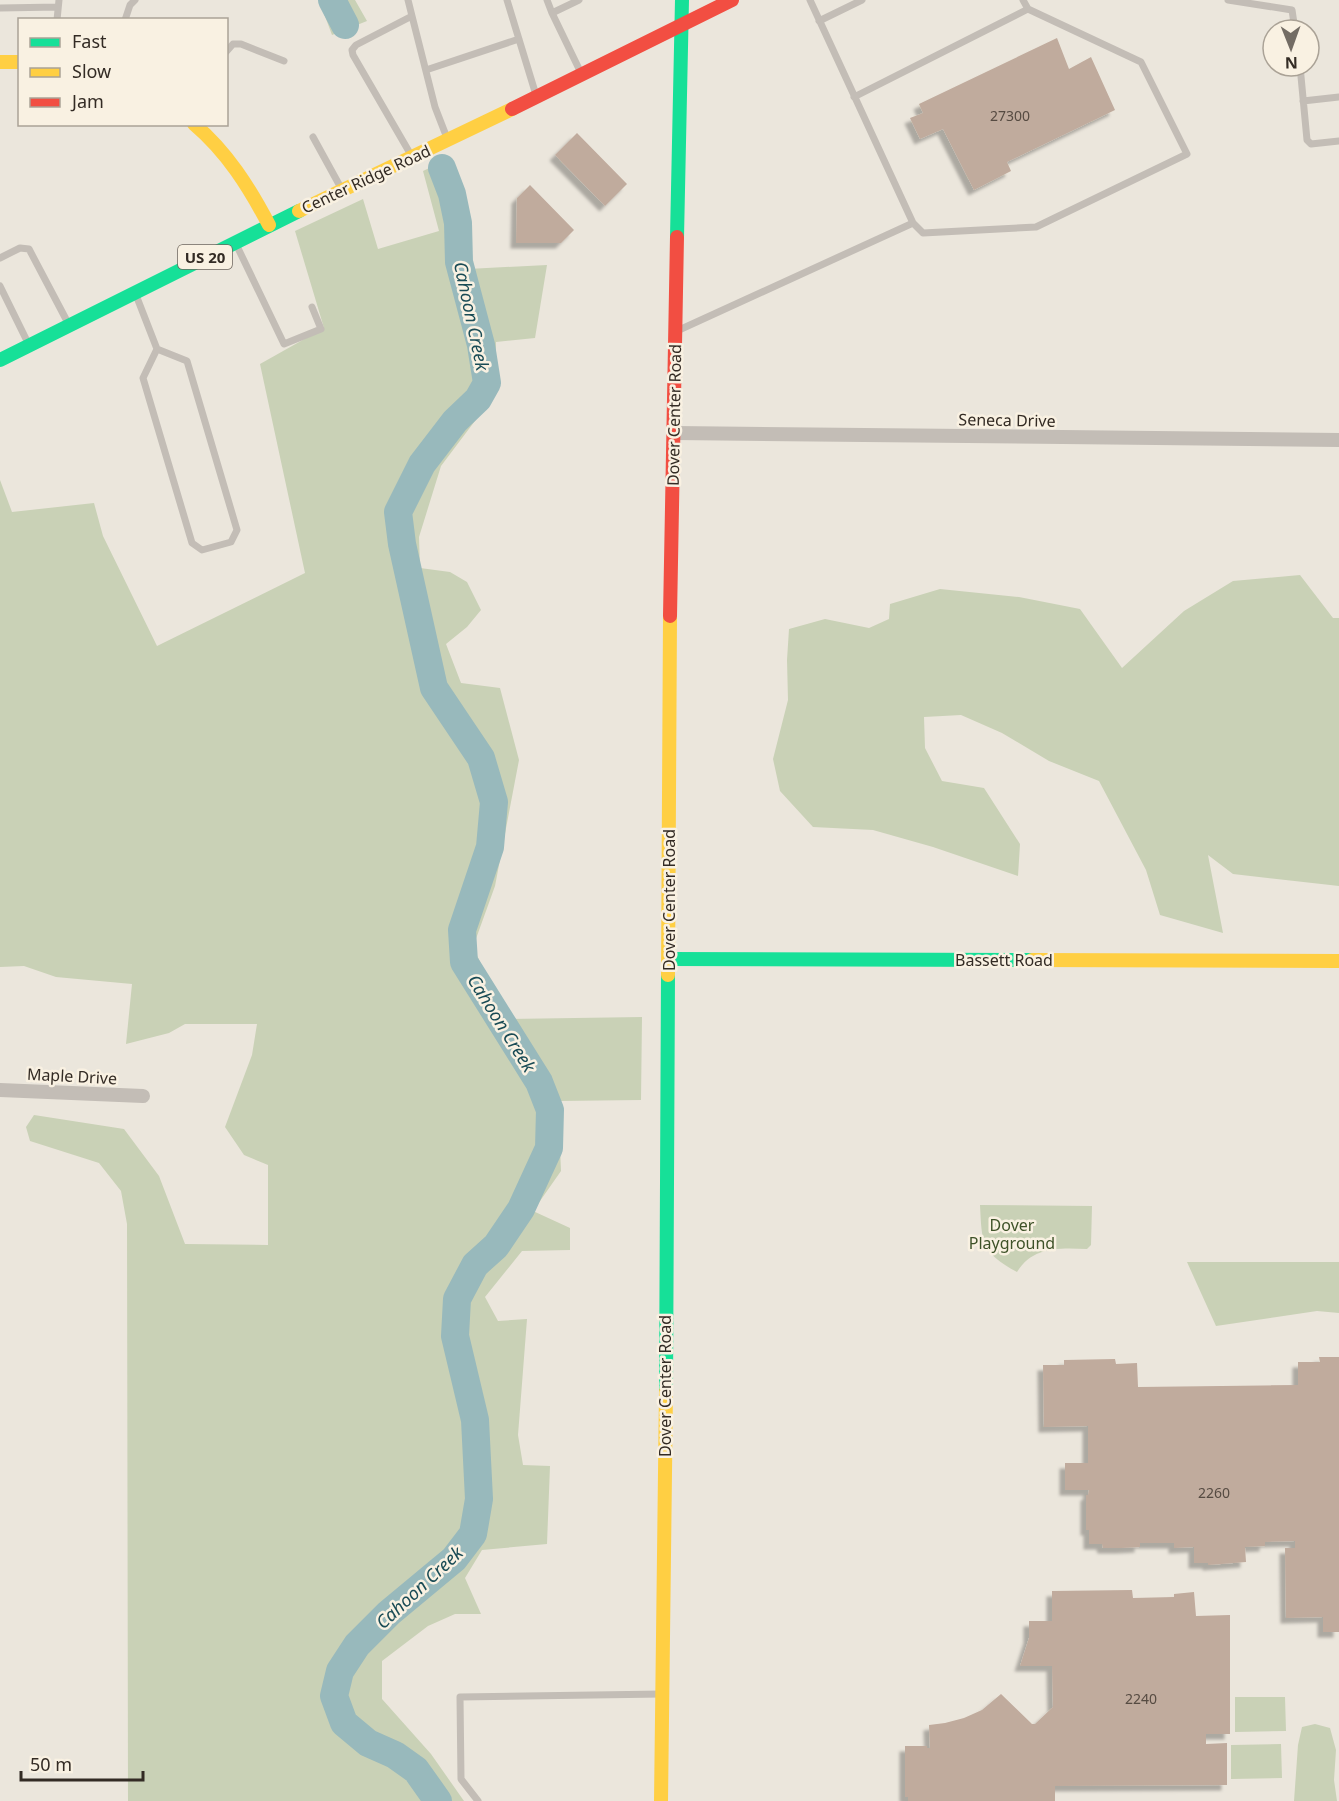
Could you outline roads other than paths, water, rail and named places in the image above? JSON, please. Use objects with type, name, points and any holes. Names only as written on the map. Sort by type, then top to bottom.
[{"type":"street","name":"Dover Center Road","points":[[661,1801],[664,1694],[671,540],[675,433],[682,0]]},
{"type":"street","name":"Center Ridge Road","points":[[0,360],[269,225],[448,141],[732,0]]},
{"type":"street","points":[[0,62],[18,62]]},
{"type":"street","points":[[197,126],[207,134],[233,166],[269,225]]},
{"type":"street","name":"Seneca Drive","points":[[675,433],[1339,440]]},
{"type":"street","name":"Bassett Road","points":[[669,959],[1339,961]]},
{"type":"street","name":"Maple Drive","points":[[0,1090],[143,1096]]},
{"type":"lane","points":[[126,18],[130,5],[135,0]]},
{"type":"lane","points":[[408,0],[435,107],[448,141]]},
{"type":"lane","points":[[507,0],[536,97]]},
{"type":"lane","points":[[547,0],[581,74]]},
{"type":"lane","points":[[552,13],[579,0]]},
{"type":"lane","points":[[810,0],[914,223],[923,233],[1036,227],[1187,154],[1141,62],[1028,9],[1023,0]]},
{"type":"lane","points":[[819,21],[862,0]]},
{"type":"lane","points":[[1228,0],[1292,10],[1293,18]]},
{"type":"lane","points":[[0,8],[58,3],[57,18]]},
{"type":"lane","points":[[855,97],[1028,9]]},
{"type":"lane","points":[[412,16],[356,45],[352,50],[412,157]]},
{"type":"lane","points":[[426,70],[519,39]]},
{"type":"lane","points":[[228,49],[232,44],[241,44],[284,61]]},
{"type":"lane","points":[[1301,78],[1307,140],[1311,144],[1339,141]]},
{"type":"lane","points":[[1303,101],[1339,97]]},
{"type":"lane","points":[[313,137],[342,190]]},
{"type":"lane","points":[[676,331],[914,223]]},
{"type":"lane","points":[[235,242],[284,344],[321,328],[312,307]]},
{"type":"lane","points":[[0,258],[20,248],[29,249],[69,326]]},
{"type":"lane","points":[[0,286],[29,345]]},
{"type":"lane","points":[[135,292],[157,350],[143,378],[192,543],[202,550],[231,542],[237,530],[187,361],[157,350]]},
{"type":"lane","points":[[478,1801],[461,1779],[460,1697],[664,1694]]},
{"type":"waterway","name":"Cahoon Creek","points":[[332,0],[345,25]]},
{"type":"waterway","name":"Cahoon Creek","points":[[438,1801],[416,1770],[395,1755],[368,1743],[344,1723],[334,1696],[340,1671],[357,1645],[389,1613],[454,1559],[473,1534],[479,1499],[475,1420],[455,1336],[457,1299],[475,1265],[496,1246],[521,1209],[549,1148],[550,1110],[539,1082],[464,962],[462,930],[490,847],[494,802],[481,758],[434,688],[402,544],[398,512],[422,464],[455,421],[478,399],[487,383],[481,345],[459,262],[458,223],[452,194],[442,168]]},
{"type":"park label","name":"Dover Playground","points":[[1012,1234]]}]
